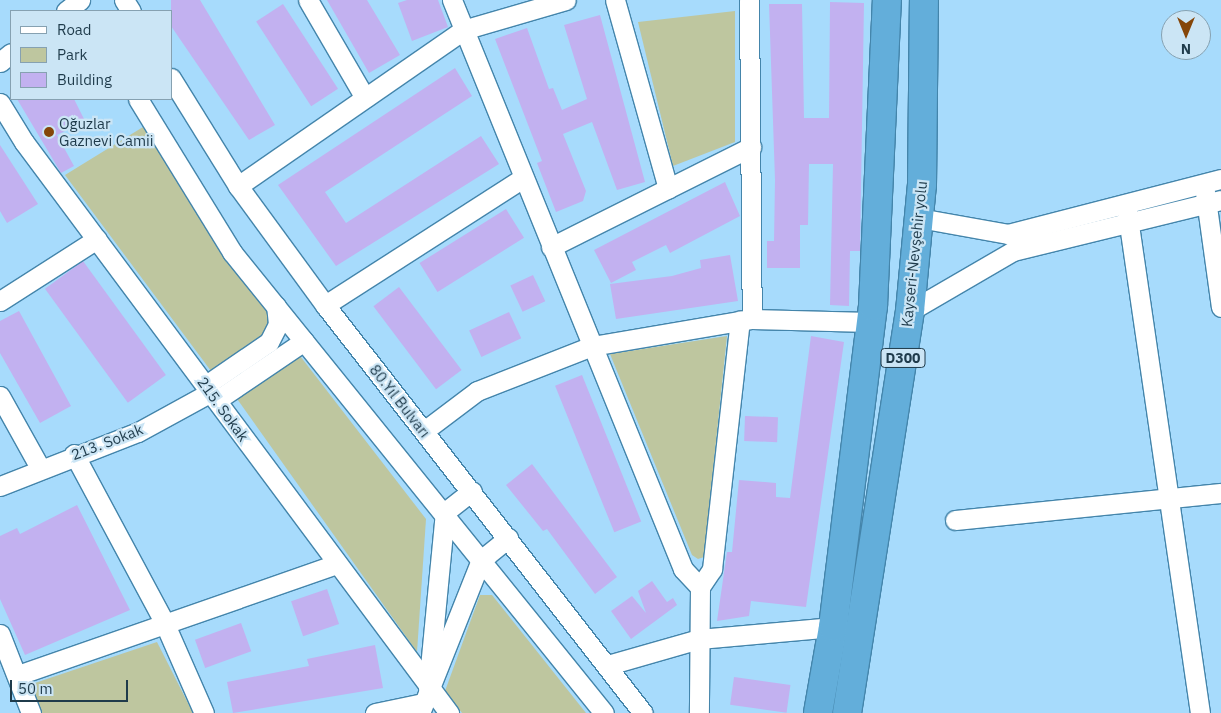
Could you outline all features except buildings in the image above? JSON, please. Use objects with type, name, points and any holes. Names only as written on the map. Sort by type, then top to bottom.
[{"type":"highway","name":"D300","points":[[818,713],[833,627],[870,322],[887,0]]},
{"type":"highway","name":"Kayseri-Nevşehir yolu","points":[[847,713],[910,311],[919,218],[924,0]]},
{"type":"street","points":[[67,10],[81,0]]},
{"type":"street","points":[[308,0],[365,98]]},
{"type":"street","points":[[452,0],[683,569],[700,587]]},
{"type":"street","points":[[238,186],[463,30],[566,0]]},
{"type":"street","points":[[615,0],[668,189]]},
{"type":"street","points":[[699,713],[700,587],[712,569],[746,320],[751,147],[749,0]]},
{"type":"street","points":[[0,62],[10,54]]},
{"type":"street","name":"80.Yıl Bulvarı","points":[[172,80],[238,186],[325,305],[608,665],[643,713]]},
{"type":"street","points":[[139,100],[187,186],[276,306],[445,512],[481,560],[604,713]]},
{"type":"street","name":"215. Sokak","points":[[0,103],[97,239],[337,564],[424,701],[449,713]]},
{"type":"street","points":[[552,248],[751,147]]},
{"type":"street","points":[[325,305],[523,178]]},
{"type":"street","points":[[919,218],[1008,234],[1212,181],[1221,307]]},
{"type":"street","points":[[910,311],[1013,251],[1214,202]]},
{"type":"street","points":[[1126,204],[1200,713]]},
{"type":"street","points":[[0,301],[97,239]]},
{"type":"street","name":"213. Sokak","points":[[211,393],[269,342],[278,324],[276,306]]},
{"type":"street","points":[[424,431],[477,391],[592,346],[746,320],[870,322]]},
{"type":"street","name":"213. Sokak","points":[[0,486],[74,454],[138,432],[304,341]]},
{"type":"street","points":[[0,396],[40,468]]},
{"type":"street","points":[[74,454],[164,622],[204,713]]},
{"type":"street","points":[[424,701],[445,512],[472,491]]},
{"type":"street","points":[[955,520],[1221,493]]},
{"type":"street","points":[[424,701],[481,560],[508,538]]},
{"type":"street","points":[[18,674],[164,622],[337,564]]},
{"type":"street","points":[[608,665],[699,639],[833,627]]},
{"type":"street","points":[[0,634],[18,674],[31,713]]},
{"type":"street","points":[[375,713],[424,701]]},
{"type":"green space","points":[[735,11],[735,142],[673,166],[638,22]]},
{"type":"green space","points":[[143,127],[272,317],[267,332],[211,371],[65,175]]},
{"type":"green space","points":[[727,336],[704,557],[698,559],[692,555],[610,354]]},
{"type":"green space","points":[[297,352],[426,519],[417,652],[235,396]]},
{"type":"green space","points":[[480,595],[492,595],[586,713],[462,713],[445,691]]},
{"type":"green space","points":[[157,642],[193,713],[39,713],[29,685]]},
{"type":"place","name":"Oğuzlar Gaznevi Camii","points":[[49,132]]}]
